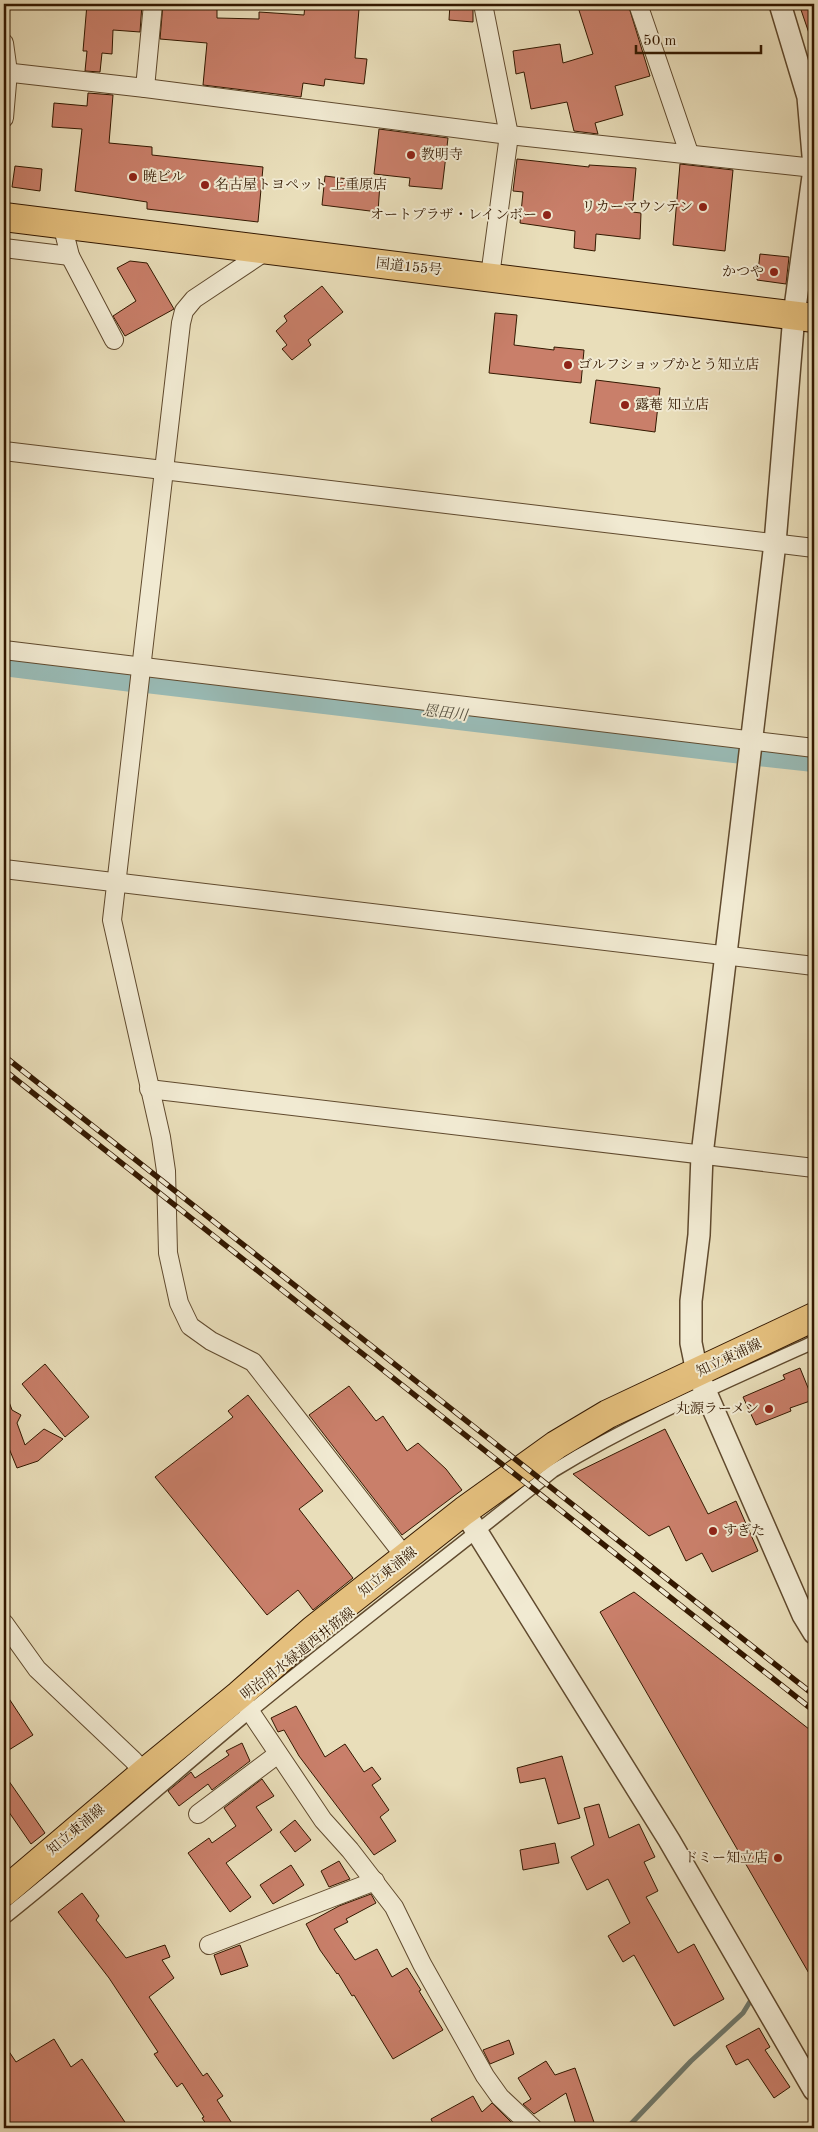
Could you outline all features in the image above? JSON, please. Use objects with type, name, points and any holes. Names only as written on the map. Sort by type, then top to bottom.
[{"type":"main road","name":"国道155号","points":[[4,217],[266,251],[490,276],[804,317]]},
{"type":"main road","name":"知立東浦線","points":[[4,1892],[144,1773],[244,1704],[313,1630],[406,1558],[471,1521],[556,1445],[608,1414],[702,1382],[814,1317]]},
{"type":"street","points":[[145,88],[153,4]]},
{"type":"street","points":[[483,4],[509,135],[490,276]]},
{"type":"street","points":[[638,4],[689,153]]},
{"type":"street","points":[[780,4],[811,97],[814,168],[804,317],[702,1155],[699,1235],[691,1301],[691,1343],[702,1382],[803,1615],[814,1633]]},
{"type":"street","points":[[4,43],[6,72],[4,118]]},
{"type":"street","points":[[6,72],[509,135],[814,168]]},
{"type":"street","points":[[62,224],[70,256],[114,340]]},
{"type":"street","points":[[4,248],[70,256]]},
{"type":"street","points":[[266,251],[194,299],[184,311],[181,323],[112,920],[161,1137],[166,1171],[168,1253],[179,1303],[190,1326],[211,1341],[253,1362],[406,1558]]},
{"type":"street","points":[[4,451],[814,548]]},
{"type":"street","points":[[4,650],[814,748]]},
{"type":"street","points":[[4,869],[814,966]]},
{"type":"street","points":[[149,1089],[814,1168]]},
{"type":"street","points":[[702,1382],[814,1342]]},
{"type":"street","points":[[471,1521],[669,1840],[814,2090]]},
{"type":"street","name":"明治用水緑道西井筋線","points":[[4,1918],[84,1854],[162,1785],[244,1704],[471,1521]]},
{"type":"street","points":[[4,1623],[37,1669],[134,1760],[144,1773]]},
{"type":"street","points":[[244,1704],[323,1820],[375,1881],[394,1907],[422,1964],[485,2076],[500,2097],[533,2128]]},
{"type":"street","points":[[198,1814],[278,1754]]},
{"type":"street","points":[[209,1945],[375,1881]]},
{"type":"building","points":[[87,4],[142,4],[140,32],[113,30],[112,54],[102,53],[100,72],[85,71],[87,51],[83,51]]},
{"type":"building","points":[[163,4],[189,4],[188,7],[217,9],[217,18],[259,19],[259,12],[304,15],[305,5],[359,9],[355,58],[367,59],[364,84],[325,79],[324,86],[303,83],[301,97],[203,85],[207,43],[160,39]]},
{"type":"building","points":[[450,4],[473,5],[473,22],[449,20]]},
{"type":"building","points":[[577,4],[598,4],[599,9],[614,4],[628,4],[650,76],[615,86],[623,115],[595,123],[598,134],[574,131],[567,102],[531,109],[524,72],[516,74],[513,51],[560,44],[563,63],[593,54]]},
{"type":"building","points":[[799,4],[814,4],[814,41],[812,42]]},
{"type":"building","points":[[88,93],[113,95],[109,143],[152,147],[152,155],[263,167],[258,222],[147,209],[147,202],[75,191],[82,129],[52,127],[54,103],[87,106]]},
{"type":"building","name":"教明寺","points":[[379,129],[448,138],[442,189],[409,186],[410,178],[374,174]]},
{"type":"building","points":[[517,159],[589,167],[589,165],[636,168],[632,212],[641,213],[640,239],[596,234],[595,251],[574,248],[575,231],[520,223],[523,192],[513,191]]},
{"type":"building","name":"リカーマウンテン","points":[[680,164],[733,170],[725,251],[673,245]]},
{"type":"building","points":[[15,166],[42,169],[40,191],[12,187]]},
{"type":"building","points":[[325,176],[380,183],[378,212],[322,205]]},
{"type":"building","points":[[760,254],[789,257],[786,284],[757,280]]},
{"type":"building","points":[[130,261],[147,263],[174,309],[125,336],[113,316],[136,301],[117,268]]},
{"type":"building","points":[[322,286],[343,312],[308,340],[311,345],[292,360],[282,349],[287,345],[276,331],[287,321],[284,316]]},
{"type":"building","points":[[495,313],[517,315],[514,345],[554,350],[554,347],[584,350],[581,383],[489,373]]},
{"type":"building","name":"露菴 知立店","points":[[596,380],[660,388],[655,432],[590,423]]},
{"type":"building","points":[[45,1364],[89,1417],[65,1437],[22,1384]]},
{"type":"building","points":[[800,1368],[813,1400],[790,1408],[791,1411],[756,1425],[743,1397],[785,1379],[783,1375]]},
{"type":"building","points":[[349,1386],[376,1421],[383,1416],[407,1451],[418,1443],[446,1469],[462,1490],[402,1535],[309,1415]]},
{"type":"building","points":[[5,1391],[12,1410],[21,1415],[17,1423],[25,1445],[44,1429],[63,1439],[38,1461],[17,1468],[6,1441],[4,1445]]},
{"type":"building","points":[[248,1395],[323,1491],[299,1509],[353,1578],[313,1610],[298,1590],[267,1615],[155,1477],[233,1417],[228,1411]]},
{"type":"building","points":[[665,1429],[708,1514],[736,1501],[758,1551],[712,1572],[702,1553],[686,1561],[669,1526],[649,1536],[573,1474]]},
{"type":"building","name":"ドミー知立店","points":[[634,1592],[814,1733],[814,1982],[600,1612]]},
{"type":"building","points":[[4,1691],[33,1735],[4,1753]]},
{"type":"building","points":[[296,1706],[325,1757],[345,1744],[364,1772],[372,1767],[381,1779],[372,1785],[389,1810],[380,1817],[396,1841],[374,1855],[299,1756],[284,1730],[278,1732],[271,1718]]},
{"type":"building","points":[[242,1743],[250,1761],[212,1790],[208,1784],[179,1806],[168,1791],[191,1772],[195,1778],[229,1755],[226,1751]]},
{"type":"building","points":[[562,1756],[580,1818],[558,1824],[545,1778],[520,1783],[517,1768]]},
{"type":"building","points":[[4,1774],[45,1833],[31,1844],[4,1805]]},
{"type":"building","points":[[262,1779],[274,1796],[256,1807],[272,1830],[226,1863],[251,1897],[230,1912],[188,1853],[209,1838],[212,1843],[236,1826],[224,1808]]},
{"type":"building","points":[[599,1804],[609,1838],[639,1824],[655,1857],[644,1862],[658,1891],[646,1897],[678,1953],[694,1944],[724,1999],[674,2026],[634,1955],[623,1962],[608,1936],[630,1923],[608,1879],[587,1890],[571,1857],[594,1845],[584,1808]]},
{"type":"building","points":[[295,1820],[311,1840],[295,1852],[280,1832]]},
{"type":"building","points":[[555,1843],[559,1863],[523,1870],[520,1850]]},
{"type":"building","points":[[339,1861],[350,1879],[329,1887],[321,1871]]},
{"type":"building","points":[[291,1865],[304,1885],[273,1904],[260,1885]]},
{"type":"building","points":[[82,1893],[99,1916],[96,1920],[126,1958],[165,1945],[170,1957],[162,1960],[174,1978],[149,1997],[203,2076],[207,2073],[223,2096],[217,2100],[235,2128],[209,2128],[182,2083],[177,2087],[154,2054],[158,2052],[109,1978],[58,1912]]},
{"type":"building","points":[[371,1894],[376,1903],[346,1919],[348,1922],[334,1929],[355,1960],[377,1949],[392,1977],[407,1968],[443,2030],[393,2059],[354,1995],[352,1996],[338,1973],[320,1950],[306,1924],[339,1906]]},
{"type":"building","points":[[240,1945],[248,1966],[221,1975],[214,1955]]},
{"type":"building","points":[[759,2028],[770,2047],[765,2050],[790,2087],[774,2098],[748,2059],[736,2065],[726,2046]]},
{"type":"building","points":[[54,2039],[71,2067],[82,2059],[129,2128],[4,2128],[4,2044],[16,2062]]},
{"type":"building","points":[[509,2040],[514,2054],[490,2064],[483,2050]]},
{"type":"building","points":[[546,2061],[555,2075],[575,2068],[596,2128],[577,2128],[566,2093],[534,2114],[523,2104],[531,2099],[518,2078]]},
{"type":"building","points":[[473,2096],[482,2112],[492,2103],[517,2128],[435,2128],[431,2119]]},
{"type":"waterway","name":"恩田川","points":[[4,661],[133,677]]},
{"type":"waterway","name":"恩田川","points":[[147,678],[743,749]]},
{"type":"waterway","name":"恩田川","points":[[759,751],[814,757]]},
{"type":"waterway","points":[[627,2128],[691,2061],[743,2013],[751,2000]]},
{"type":"railway","points":[[4,1056],[814,1695]]},
{"type":"railway","points":[[4,1070],[814,1711]]},
{"type":"place","name":"教明寺","points":[[411,155]]},
{"type":"place","name":"暁ビル","points":[[133,177]]},
{"type":"place","name":"名古屋トヨペット 上重原店","points":[[205,185]]},
{"type":"place","name":"リカーマウンテン","points":[[703,207]]},
{"type":"place","name":"オートプラザ・レインボー","points":[[547,215]]},
{"type":"place","name":"かつや","points":[[774,272]]},
{"type":"place","name":"ゴルフショップかとう知立店","points":[[568,365]]},
{"type":"place","name":"露菴 知立店","points":[[625,405]]},
{"type":"place","name":"丸源ラーメン","points":[[769,1409]]},
{"type":"place","name":"すぎた","points":[[713,1531]]},
{"type":"place","name":"ドミー知立店","points":[[778,1858]]}]
